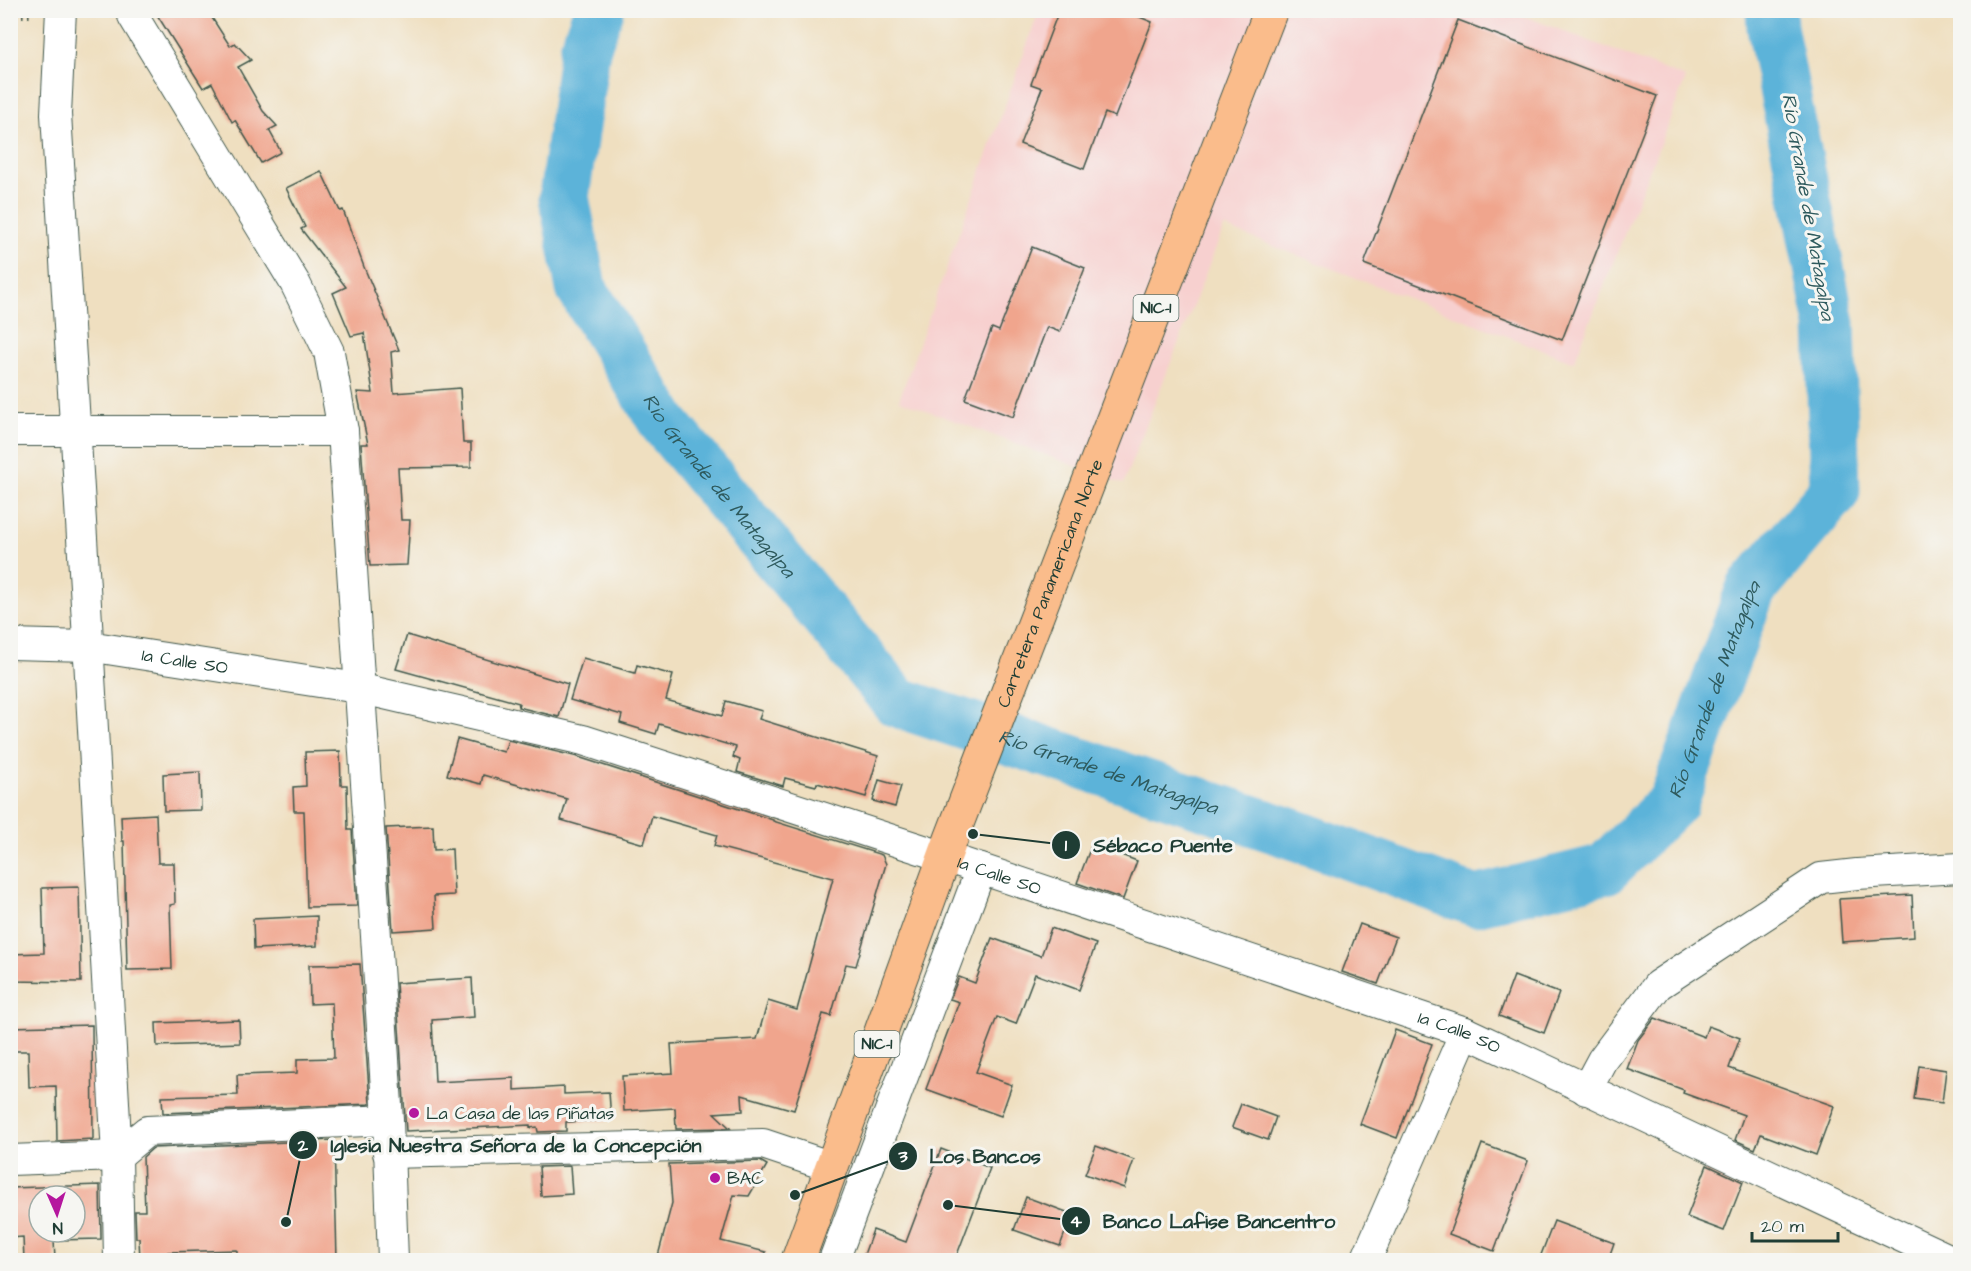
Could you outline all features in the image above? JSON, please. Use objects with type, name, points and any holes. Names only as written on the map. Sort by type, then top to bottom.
[{"type":"highway","name":"Carretera Panamericana Norte","points":[[798,1260],[951,842],[1271,10]]},
{"type":"street","points":[[62,10],[56,114],[117,1156],[120,1260]]},
{"type":"street","points":[[136,10],[133,16],[295,283],[329,352],[343,431],[388,1120],[393,1260]]},
{"type":"street","points":[[10,431],[343,431]]},
{"type":"street","name":"1a Calle SO","points":[[10,644],[88,646],[358,688],[583,740],[951,842],[981,869],[1465,1032],[1950,1260]]},
{"type":"street","points":[[1586,1090],[1602,1060],[1658,985],[1821,878],[1960,868]]},
{"type":"street","points":[[834,1260],[981,869]]},
{"type":"street","points":[[1366,1260],[1465,1032]]},
{"type":"street","points":[[10,1160],[117,1156],[147,1131],[388,1120]]},
{"type":"street","points":[[388,1152],[763,1144],[832,1167]]},
{"type":"shaded area","points":[[1039,11],[1511,11],[1686,78],[1574,362],[1224,227],[1123,484],[899,400]]},
{"type":"building","points":[[154,10],[207,10],[230,46],[235,43],[251,60],[238,67],[263,111],[277,126],[269,130],[281,152],[261,163],[235,120],[232,122],[212,83],[203,88]]},
{"type":"building","points":[[1059,10],[1122,10],[1152,22],[1115,117],[1105,113],[1084,169],[1020,144],[1042,88],[1031,84]]},
{"type":"building","points":[[1458,20],[1657,96],[1562,340],[1364,264]]},
{"type":"building","points":[[321,171],[340,211],[343,210],[399,350],[391,352],[394,393],[460,388],[463,443],[471,443],[471,467],[398,468],[401,520],[410,520],[407,565],[370,566],[361,444],[368,444],[357,392],[373,393],[364,333],[351,336],[333,293],[346,287],[301,229],[305,227],[286,188]]},
{"type":"building","points":[[1032,247],[1085,268],[1060,332],[1047,327],[1013,417],[965,399],[992,328],[999,331]]},
{"type":"building","points":[[407,635],[568,684],[559,717],[518,707],[519,703],[396,669]]},
{"type":"building","points":[[583,658],[635,673],[637,665],[673,675],[666,700],[722,716],[726,701],[762,711],[759,719],[878,756],[866,797],[817,783],[816,786],[785,778],[783,786],[737,772],[740,760],[733,757],[736,747],[659,724],[656,734],[620,723],[622,715],[570,700]]},
{"type":"building","points":[[457,739],[504,752],[508,740],[578,757],[882,855],[886,864],[856,966],[846,964],[831,1016],[823,1014],[794,1110],[742,1095],[743,1111],[714,1113],[730,1128],[676,1129],[675,1108],[624,1111],[622,1076],[673,1073],[671,1044],[757,1039],[768,1001],[797,1010],[833,878],[714,846],[717,835],[652,816],[644,844],[561,820],[567,799],[483,775],[481,784],[447,775]]},
{"type":"building","points":[[340,751],[341,785],[347,785],[348,830],[352,830],[357,906],[307,907],[304,811],[294,811],[293,787],[306,786],[305,752]]},
{"type":"building","points":[[200,772],[201,810],[164,811],[163,774]]},
{"type":"building","points":[[879,780],[901,786],[895,807],[873,801]]},
{"type":"building","points":[[156,814],[158,863],[174,863],[175,904],[170,905],[172,969],[127,970],[124,841],[122,841],[121,816]]},
{"type":"building","points":[[433,826],[434,850],[452,849],[454,895],[434,896],[436,928],[393,931],[386,828]]},
{"type":"building","points":[[1092,844],[1137,861],[1123,899],[1077,883]]},
{"type":"building","points":[[79,887],[81,982],[10,981],[10,954],[44,953],[42,888]]},
{"type":"building","points":[[1912,895],[1914,937],[1842,942],[1839,899]]},
{"type":"building","points":[[317,916],[317,946],[254,949],[253,919]]},
{"type":"building","points":[[1360,924],[1396,937],[1378,984],[1342,972]]},
{"type":"building","points":[[1051,928],[1096,944],[1079,990],[1035,974],[1016,1024],[997,1017],[976,1072],[1012,1085],[1001,1116],[926,1089],[959,1002],[950,999],[959,977],[975,983],[992,938],[1041,956]]},
{"type":"building","points":[[360,964],[370,1104],[163,1113],[162,1097],[238,1095],[237,1075],[297,1073],[297,1059],[334,1058],[332,1003],[310,1004],[309,965]]},
{"type":"building","points":[[1514,976],[1559,993],[1544,1033],[1499,1016]]},
{"type":"building","points":[[472,978],[474,1017],[432,1020],[435,1082],[514,1078],[514,1090],[564,1087],[564,1094],[609,1092],[611,1120],[566,1122],[566,1131],[538,1132],[537,1127],[530,1128],[530,1125],[406,1131],[396,983]]},
{"type":"building","points":[[1655,1018],[1704,1037],[1708,1026],[1740,1038],[1729,1068],[1834,1106],[1816,1155],[1761,1134],[1755,1149],[1735,1140],[1744,1115],[1683,1093],[1684,1090],[1627,1069],[1638,1040]]},
{"type":"building","points":[[239,1020],[240,1043],[157,1046],[156,1023]]},
{"type":"building","points":[[92,1025],[93,1139],[57,1141],[56,1086],[29,1087],[28,1051],[10,1051],[10,1027]]},
{"type":"building","points":[[1395,1030],[1432,1044],[1397,1138],[1360,1124]]},
{"type":"building","points":[[1919,1066],[1946,1070],[1942,1103],[1914,1099]]},
{"type":"building","points":[[1241,1104],[1276,1117],[1268,1140],[1232,1127]]},
{"type":"building","points":[[334,1140],[337,1260],[237,1260],[237,1250],[168,1252],[168,1260],[140,1260],[135,1211],[145,1211],[143,1157],[153,1148]]},
{"type":"building","points":[[1482,1144],[1528,1161],[1494,1251],[1449,1234]]},
{"type":"building","points":[[1096,1146],[1134,1160],[1124,1188],[1085,1174]]},
{"type":"building","points":[[941,1149],[990,1168],[955,1260],[862,1260],[873,1230],[906,1242]]},
{"type":"building","points":[[760,1161],[767,1165],[749,1196],[734,1195],[721,1241],[766,1252],[765,1260],[676,1260],[658,1256],[672,1203],[669,1164]]},
{"type":"building","points":[[1707,1165],[1743,1182],[1724,1231],[1687,1217]]},
{"type":"building","points":[[570,1166],[572,1194],[541,1196],[539,1167]]},
{"type":"building","points":[[87,1185],[100,1185],[101,1239],[87,1239]]},
{"type":"building","points":[[27,1187],[27,1244],[54,1244],[55,1260],[24,1260],[23,1237],[10,1238],[10,1188]]},
{"type":"building","points":[[1026,1197],[1072,1214],[1060,1246],[1014,1230]]},
{"type":"building","points":[[1554,1221],[1614,1243],[1608,1260],[1539,1260]]},
{"type":"waterway","name":"Río Grande de Matagalpa","points":[[599,10],[585,49],[564,197],[581,288],[664,423],[897,702],[1293,834],[1475,901],[1605,869],[1673,802],[1751,589],[1835,491],[1830,324],[1772,27],[1771,10]]},
{"type":"place","name":"Sébaco Puente","points":[[973,834]]},
{"type":"place","name":"La Casa de las Piñatas","points":[[414,1113]]},
{"type":"place","name":"BAC","points":[[715,1178]]},
{"type":"place","name":"Los Bancos","points":[[795,1195]]},
{"type":"place","name":"Banco Lafise Bancentro","points":[[948,1205]]},
{"type":"place","name":"Iglesia Nuestra Señora de la Concepción","points":[[286,1222]]}]
